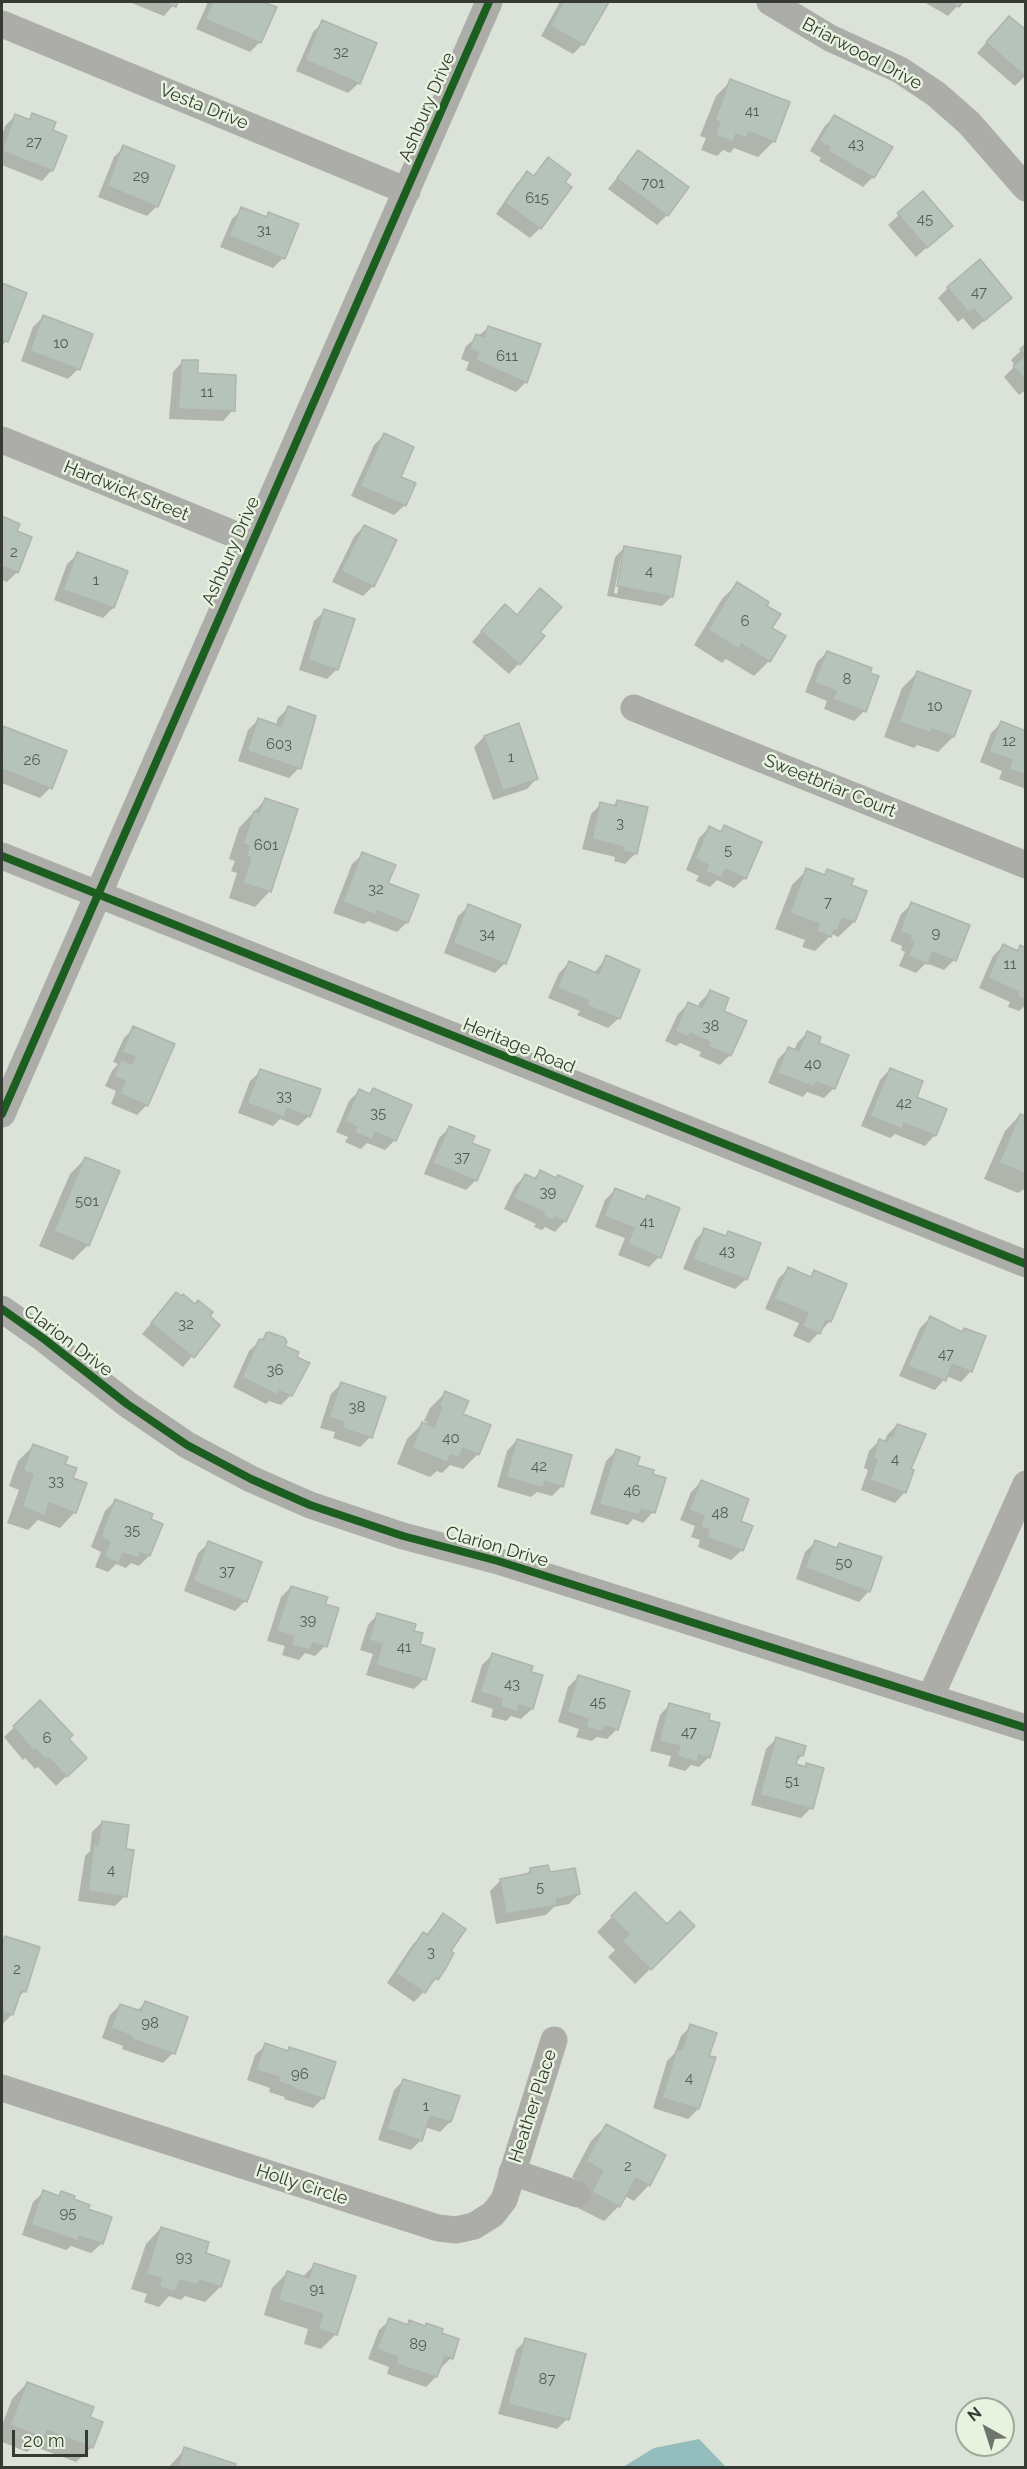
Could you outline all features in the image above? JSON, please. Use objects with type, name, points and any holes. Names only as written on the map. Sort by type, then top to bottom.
[{"type":"street","name":"Ashbury Drive","points":[[2,1114],[489,2]]},
{"type":"street","name":"Briarwood Drive","points":[[770,2],[830,38],[900,70],[936,94],[969,123],[1026,188]]},
{"type":"street","name":"Vesta Drive","points":[[2,24],[407,191]]},
{"type":"street","name":"Hardwick Street","points":[[2,440],[251,542]]},
{"type":"street","name":"Sweetbriar Court","points":[[634,708],[1026,865]]},
{"type":"street","name":"Heritage Road","points":[[2,855],[1026,1264]]},
{"type":"street","name":"Clarion Drive","points":[[2,1309],[127,1404],[188,1445],[251,1479],[310,1504],[403,1536],[509,1565],[1026,1728]]},
{"type":"street","points":[[930,1698],[993,1552],[1026,1484]]},
{"type":"street","name":"Heather Place","points":[[512,2172],[554,2040]]},
{"type":"street","name":"Holly Circle","points":[[2,2088],[438,2228],[456,2230],[474,2226],[493,2214],[504,2200],[512,2172]]},
{"type":"street","points":[[512,2172],[577,2194]]},
{"type":"water","points":[[699,2439],[726,2467],[623,2467],[654,2448]]},
{"type":"building","points":[[163,2],[178,2],[176,7]]},
{"type":"building","points":[[213,2],[263,2],[277,7],[261,43],[205,19]]},
{"type":"building","points":[[563,2],[609,2],[584,45],[550,26]]},
{"type":"building","points":[[950,2],[963,2],[959,7]]},
{"type":"building","points":[[1009,16],[1026,30],[1026,77],[986,42]]},
{"type":"building","points":[[322,20],[377,43],[360,84],[305,60]]},
{"type":"building","points":[[730,79],[790,102],[775,142],[749,132],[746,138],[736,134],[733,142],[715,135],[720,122],[715,120]]},
{"type":"building","points":[[32,113],[56,122],[53,130],[67,136],[53,171],[2,151],[15,114],[30,120]]},
{"type":"building","points":[[834,115],[893,147],[874,178],[828,151],[830,147],[819,141]]},
{"type":"building","points":[[123,145],[175,166],[158,207],[107,186]]},
{"type":"building","points":[[638,150],[689,187],[668,216],[617,178]]},
{"type":"building","points":[[548,157],[571,174],[565,182],[572,187],[541,229],[505,203],[527,171],[534,176]]},
{"type":"building","points":[[923,191],[953,226],[927,248],[897,213]]},
{"type":"building","points":[[241,207],[267,217],[268,212],[299,224],[285,259],[229,236]]},
{"type":"building","points":[[980,259],[1012,298],[984,321],[974,309],[969,313],[947,287]]},
{"type":"building","points":[[2,283],[27,293],[8,342],[2,340]]},
{"type":"building","points":[[43,315],[93,334],[80,370],[30,351]]},
{"type":"building","points":[[488,326],[541,344],[527,383],[475,360],[479,352],[470,349],[476,334],[484,337]]},
{"type":"building","points":[[1026,344],[1026,381],[1013,366],[1025,355],[1020,349]]},
{"type":"building","points":[[182,360],[198,360],[198,373],[236,375],[235,411],[178,409]]},
{"type":"building","points":[[384,433],[414,447],[401,477],[416,483],[406,506],[360,486]]},
{"type":"building","points":[[2,516],[20,524],[17,531],[32,537],[18,573],[2,566]]},
{"type":"building","points":[[364,525],[397,540],[374,587],[341,571]]},
{"type":"building","points":[[624,546],[681,556],[673,597],[617,586]]},
{"type":"building","points":[[77,552],[128,571],[114,608],[63,590]]},
{"type":"building","points":[[737,582],[769,602],[767,606],[781,614],[772,628],[786,636],[770,662],[741,644],[739,649],[708,630]]},
{"type":"building","points":[[540,588],[562,607],[540,632],[545,636],[520,665],[481,631],[505,604],[517,615]]},
{"type":"building","points":[[324,609],[355,619],[338,670],[308,660]]},
{"type":"building","points":[[827,651],[872,668],[870,673],[879,676],[866,712],[833,699],[836,691],[814,682]]},
{"type":"building","points":[[917,671],[971,691],[954,737],[932,729],[931,733],[899,722]]},
{"type":"building","points":[[288,706],[316,716],[301,769],[247,751],[258,718],[281,726]]},
{"type":"building","points":[[1001,721],[1026,731],[1026,775],[1009,769],[1012,760],[989,752]]},
{"type":"building","points":[[519,723],[538,779],[503,791],[484,736]]},
{"type":"building","points":[[3,726],[67,751],[52,789],[2,769]]},
{"type":"building","points":[[265,798],[298,809],[271,892],[243,883],[251,858],[246,856],[249,846],[243,844],[254,811],[259,813]]},
{"type":"building","points":[[617,800],[648,807],[637,854],[623,851],[624,847],[592,839],[600,802],[616,806]]},
{"type":"building","points":[[724,825],[762,842],[746,879],[725,869],[722,878],[705,871],[708,865],[695,859],[709,826],[721,832]]},
{"type":"building","points":[[362,852],[396,865],[388,883],[419,895],[408,923],[377,911],[376,915],[343,902]]},
{"type":"building","points":[[806,868],[825,875],[827,869],[854,879],[851,885],[867,891],[855,922],[842,918],[837,931],[834,930],[831,937],[817,931],[819,924],[790,913]]},
{"type":"building","points":[[911,902],[970,925],[956,961],[932,952],[928,964],[908,956],[914,942],[910,940],[911,936],[900,931]]},
{"type":"building","points":[[468,904],[521,925],[506,964],[453,943]]},
{"type":"building","points":[[1003,944],[1018,951],[1020,945],[1026,948],[1026,1000],[1017,996],[1019,992],[988,978]]},
{"type":"building","points":[[606,955],[640,970],[620,1019],[586,1005],[589,1001],[557,988],[569,961],[599,974]]},
{"type":"building","points":[[710,990],[729,998],[724,1011],[747,1021],[731,1056],[708,1046],[710,1042],[690,1033],[688,1037],[675,1031],[688,1002],[702,1008]]},
{"type":"building","points":[[133,1026],[175,1044],[148,1106],[120,1094],[125,1081],[114,1076],[121,1059],[132,1064],[135,1057],[122,1052]]},
{"type":"building","points":[[807,1031],[821,1037],[819,1043],[849,1055],[835,1089],[816,1082],[814,1087],[777,1073],[788,1047],[799,1051]]},
{"type":"building","points":[[890,1068],[923,1081],[917,1097],[947,1109],[936,1136],[904,1123],[902,1129],[870,1116]]},
{"type":"building","points":[[260,1069],[321,1089],[310,1117],[287,1108],[284,1117],[247,1103]]},
{"type":"building","points":[[373,1088],[412,1105],[396,1141],[375,1132],[372,1140],[354,1132],[357,1127],[345,1121],[359,1089],[370,1094]]},
{"type":"building","points":[[1020,1114],[1026,1116],[1026,1174],[999,1163]]},
{"type":"building","points":[[449,1126],[475,1136],[472,1143],[490,1150],[477,1181],[433,1163]]},
{"type":"building","points":[[85,1157],[120,1171],[89,1246],[54,1231]]},
{"type":"building","points":[[540,1170],[556,1178],[558,1175],[583,1186],[566,1222],[555,1217],[554,1221],[543,1216],[545,1213],[513,1198],[525,1174],[536,1179]]},
{"type":"building","points":[[615,1188],[645,1200],[647,1195],[680,1208],[661,1258],[628,1244],[634,1228],[604,1216]]},
{"type":"building","points":[[704,1228],[726,1236],[728,1231],[761,1243],[747,1280],[693,1259]]},
{"type":"building","points":[[788,1267],[811,1277],[814,1270],[847,1284],[831,1322],[826,1320],[820,1334],[802,1326],[808,1313],[774,1299]]},
{"type":"building","points":[[176,1292],[182,1296],[183,1294],[195,1304],[198,1300],[213,1312],[210,1316],[220,1325],[194,1358],[151,1323]]},
{"type":"building","points":[[930,1316],[962,1332],[964,1328],[986,1336],[972,1372],[952,1364],[946,1381],[908,1366]]},
{"type":"building","points":[[269,1332],[285,1338],[287,1342],[285,1346],[299,1352],[297,1357],[310,1363],[292,1396],[279,1391],[277,1395],[242,1377],[259,1339],[263,1340]]},
{"type":"building","points":[[341,1382],[386,1397],[372,1438],[342,1428],[344,1422],[329,1417]]},
{"type":"building","points":[[445,1391],[469,1401],[463,1414],[491,1425],[479,1455],[463,1448],[459,1458],[450,1455],[447,1462],[412,1448],[422,1422],[434,1427],[442,1407],[439,1406]]},
{"type":"building","points":[[897,1424],[926,1434],[911,1469],[914,1470],[906,1493],[870,1480],[877,1459],[873,1458],[879,1439],[887,1442],[889,1436],[892,1437]]},
{"type":"building","points":[[517,1439],[572,1455],[563,1487],[545,1481],[543,1488],[506,1477]]},
{"type":"building","points":[[33,1444],[68,1457],[65,1464],[77,1468],[73,1478],[87,1483],[76,1513],[49,1503],[45,1516],[22,1507],[33,1474],[23,1471]]},
{"type":"building","points":[[616,1449],[640,1457],[637,1465],[654,1470],[653,1474],[666,1478],[655,1513],[641,1509],[639,1515],[599,1504]]},
{"type":"building","points":[[701,1480],[749,1499],[741,1521],[753,1526],[743,1551],[707,1537],[709,1530],[700,1527],[704,1516],[689,1510]]},
{"type":"building","points":[[115,1499],[153,1514],[151,1519],[163,1524],[150,1556],[140,1553],[138,1558],[123,1553],[119,1563],[104,1557],[110,1542],[101,1537]]},
{"type":"building","points":[[815,1540],[837,1548],[839,1543],[882,1557],[870,1592],[805,1568]]},
{"type":"building","points":[[208,1541],[262,1562],[247,1602],[193,1581]]},
{"type":"building","points":[[291,1586],[328,1597],[325,1604],[339,1608],[327,1647],[313,1643],[310,1650],[291,1645],[294,1636],[276,1631]]},
{"type":"building","points":[[377,1613],[416,1624],[414,1631],[423,1633],[420,1644],[435,1649],[426,1680],[376,1665],[382,1644],[369,1640]]},
{"type":"building","points":[[492,1653],[533,1666],[531,1672],[543,1675],[533,1709],[519,1705],[518,1712],[500,1707],[502,1699],[480,1692]]},
{"type":"building","points":[[578,1675],[630,1691],[618,1730],[605,1726],[603,1732],[586,1727],[588,1719],[567,1712]]},
{"type":"building","points":[[40,1700],[73,1735],[69,1739],[87,1758],[67,1777],[49,1758],[46,1760],[36,1749],[33,1751],[13,1726]]},
{"type":"building","points":[[669,1703],[710,1714],[709,1720],[720,1723],[710,1758],[699,1755],[697,1762],[677,1756],[680,1746],[659,1741]]},
{"type":"building","points":[[776,1737],[806,1746],[803,1756],[798,1755],[796,1764],[806,1767],[806,1763],[824,1768],[813,1809],[760,1795]]},
{"type":"building","points":[[102,1821],[129,1825],[126,1849],[134,1850],[127,1897],[88,1891],[94,1844],[98,1845]]},
{"type":"building","points":[[548,1865],[550,1872],[575,1868],[580,1894],[556,1899],[557,1905],[506,1914],[500,1879],[531,1873],[530,1868]]},
{"type":"building","points":[[635,1892],[667,1924],[680,1911],[695,1926],[651,1970],[622,1941],[629,1934],[611,1916]]},
{"type":"building","points":[[443,1913],[466,1929],[451,1951],[454,1953],[446,1968],[438,1980],[435,1978],[425,1993],[396,1973],[423,1932],[428,1935]]},
{"type":"building","points":[[5,1936],[40,1947],[26,1992],[21,1991],[13,2015],[2,2011],[2,1946]]},
{"type":"building","points":[[145,2001],[188,2017],[175,2054],[132,2039],[132,2036],[111,2028],[120,2004],[141,2011]]},
{"type":"building","points":[[690,2024],[717,2033],[709,2056],[716,2057],[699,2109],[662,2098],[677,2049],[682,2050]]},
{"type":"building","points":[[265,2043],[288,2051],[289,2047],[336,2062],[324,2099],[278,2082],[279,2077],[256,2070]]},
{"type":"building","points":[[403,2079],[460,2096],[451,2122],[430,2116],[422,2141],[387,2129]]},
{"type":"building","points":[[606,2124],[666,2155],[650,2186],[636,2178],[620,2207],[592,2192],[603,2171],[586,2161]]},
{"type":"building","points":[[43,2190],[59,2196],[61,2191],[75,2196],[74,2199],[90,2205],[88,2209],[112,2217],[103,2244],[79,2236],[78,2241],[31,2225]]},
{"type":"building","points":[[161,2227],[209,2242],[206,2253],[230,2261],[221,2287],[199,2280],[198,2285],[180,2280],[175,2292],[159,2287],[161,2279],[146,2274]]},
{"type":"building","points":[[314,2263],[356,2276],[337,2335],[318,2329],[323,2314],[278,2300],[287,2271],[309,2278]]},
{"type":"building","points":[[389,2318],[408,2325],[409,2320],[425,2326],[426,2323],[443,2329],[442,2333],[459,2339],[453,2359],[445,2356],[437,2377],[396,2364],[398,2357],[377,2349]]},
{"type":"building","points":[[525,2338],[586,2354],[569,2420],[508,2404]]},
{"type":"building","points":[[27,2382],[94,2407],[90,2417],[103,2422],[93,2448],[47,2430],[44,2438],[10,2425]]},
{"type":"building","points":[[184,2447],[236,2464],[235,2468],[178,2468]]},
{"type":"cycle path","points":[[2,1114],[489,2]]},
{"type":"cycle path","points":[[2,856],[1026,1264]]},
{"type":"cycle path","points":[[2,1309],[127,1404],[187,1445],[251,1479],[310,1505],[403,1536],[498,1561],[1026,1728]]}]
